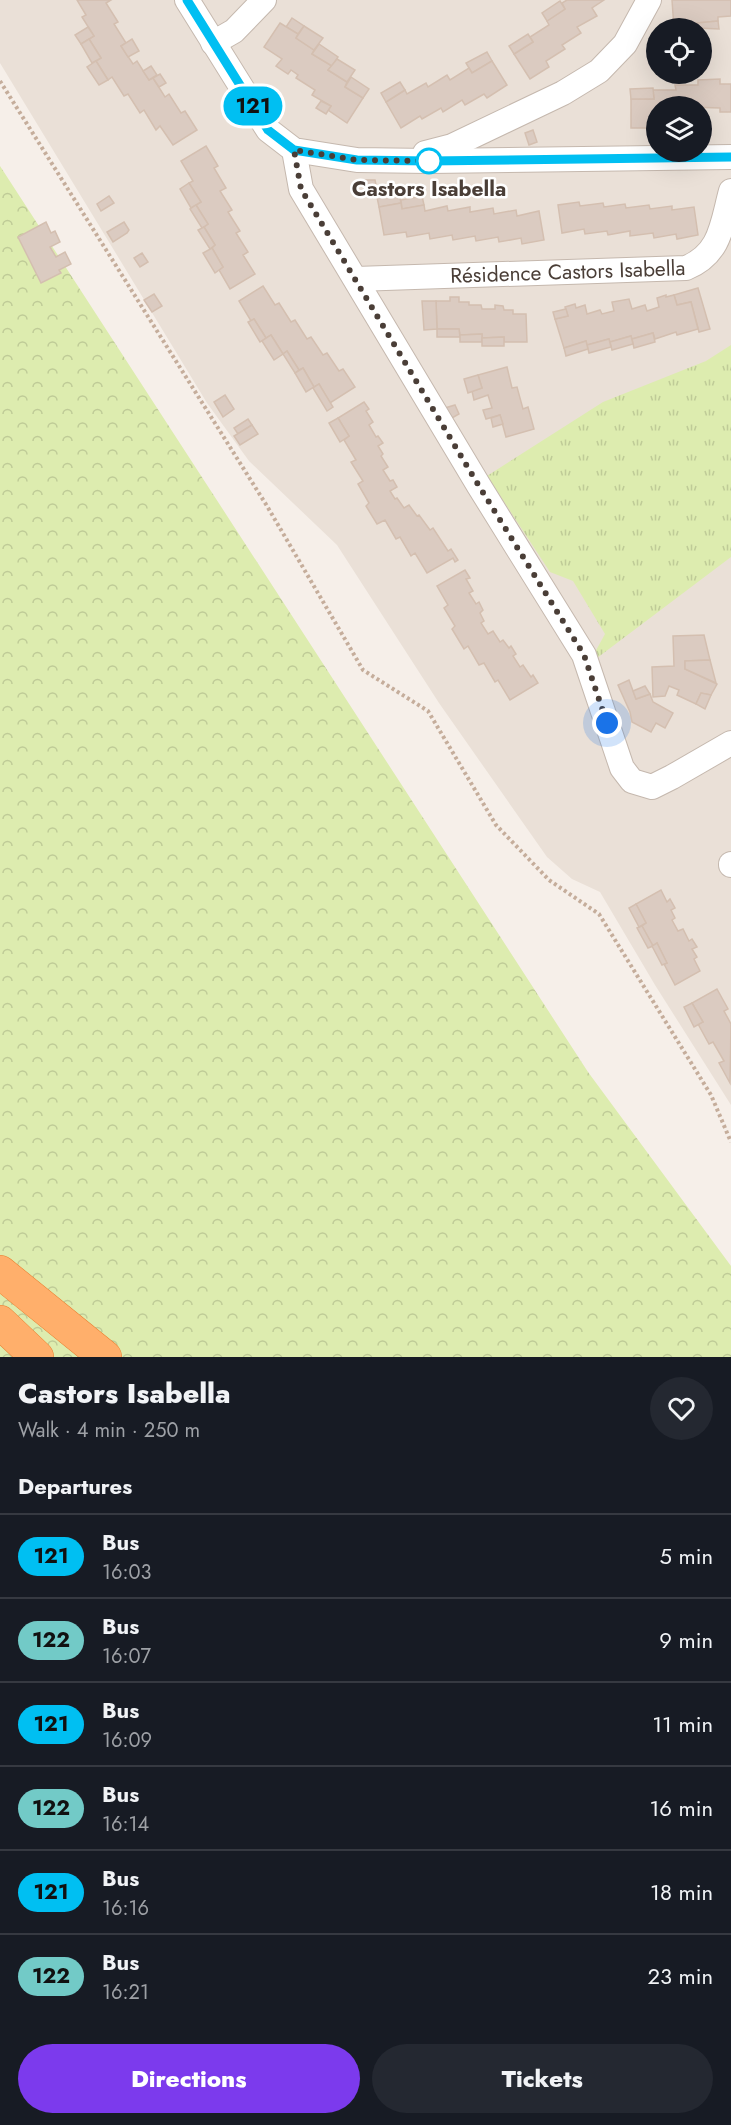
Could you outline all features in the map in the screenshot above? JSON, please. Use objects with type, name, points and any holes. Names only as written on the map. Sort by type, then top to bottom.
[{"type":"highway","points":[[0,1272],[105,1357]]},
{"type":"highway","points":[[0,1282],[80,1357]]},
{"type":"highway","points":[[0,1322],[37,1357]]},
{"type":"street","points":[[187,0],[268,130],[294,150],[357,160],[731,157]]},
{"type":"street","points":[[213,43],[234,31],[264,0]]},
{"type":"street","points":[[396,160],[452,146],[563,93],[599,71],[625,44],[648,0]]},
{"type":"street","points":[[294,150],[301,189],[479,486],[584,655],[622,768],[632,781],[652,787],[731,743]]},
{"type":"street","name":"Résidence Castors Isabella","points":[[356,279],[686,268],[699,263],[711,252],[719,239],[731,191]]},
{"type":"path","points":[[0,81],[267,506],[363,670],[428,711],[496,825],[549,879],[598,914],[711,1095],[731,1142]]},
{"type":"shaded area","points":[[0,0],[731,0],[731,1105],[655,985],[600,892],[572,879],[547,857],[439,703],[337,545],[249,461],[207,403],[0,63]]},
{"type":"green space","points":[[0,166],[588,1072],[731,1266],[731,1357],[0,1357]]},
{"type":"green space","points":[[731,345],[731,557],[597,658],[594,654],[605,634],[573,581],[550,572],[487,476],[603,402],[706,361]]},
{"type":"building","points":[[77,0],[111,0],[106,3],[118,22],[114,24],[126,43],[121,46],[133,64],[137,61],[149,80],[153,78],[165,97],[169,94],[181,113],[185,111],[197,130],[173,145],[160,126],[156,130],[144,110],[140,113],[128,94],[124,96],[112,77],[108,80],[96,61],[101,58],[89,39],[94,36],[82,17],[86,15]]},
{"type":"building","points":[[567,0],[604,0],[592,8],[597,16],[577,27],[581,33],[562,45],[565,49],[546,61],[549,67],[530,79],[514,54],[533,42],[530,37],[549,25],[547,21],[565,9],[562,3]]},
{"type":"building","points":[[672,0],[731,0],[731,16],[718,17],[718,21],[712,22],[712,18],[673,18]]},
{"type":"building","points":[[560,1],[565,9],[547,21],[542,13]]},
{"type":"building","points":[[292,18],[304,26],[298,34],[286,27]]},
{"type":"building","points":[[718,21],[719,29],[712,29],[712,22]]},
{"type":"building","points":[[280,23],[298,34],[296,38],[314,50],[312,54],[332,66],[328,70],[347,82],[345,87],[363,98],[347,123],[328,110],[331,106],[312,95],[315,90],[296,78],[298,75],[291,70],[288,74],[276,66],[282,59],[264,47]]},
{"type":"building","points":[[304,26],[323,38],[314,50],[296,38]]},
{"type":"building","points":[[88,27],[94,36],[81,44],[75,35]]},
{"type":"building","points":[[528,34],[533,42],[514,54],[509,46]]},
{"type":"building","points":[[89,39],[101,58],[92,63],[81,44]]},
{"type":"building","points":[[132,39],[139,51],[128,57],[121,46]]},
{"type":"building","points":[[319,44],[338,57],[332,66],[312,54]]},
{"type":"building","points":[[487,52],[492,61],[472,73],[466,63]]},
{"type":"building","points":[[337,59],[355,70],[347,82],[328,70]]},
{"type":"building","points":[[96,61],[108,80],[99,85],[87,67]]},
{"type":"building","points":[[492,61],[507,85],[487,98],[484,94],[465,105],[462,100],[443,112],[441,108],[422,119],[420,116],[401,128],[386,102],[405,90],[407,94],[426,83],[428,87],[447,75],[450,80],[469,68],[472,73]]},
{"type":"building","points":[[151,66],[157,75],[149,80],[143,71]]},
{"type":"building","points":[[160,74],[166,83],[159,87],[153,78]]},
{"type":"building","points":[[351,77],[369,89],[363,98],[345,87]]},
{"type":"building","points":[[712,79],[720,79],[720,84],[731,84],[731,112],[720,112],[720,108],[712,108],[712,96],[654,96],[653,90],[676,90],[675,85],[712,84]]},
{"type":"building","points":[[400,82],[405,90],[386,102],[381,93]]},
{"type":"building","points":[[653,88],[654,96],[646,96],[646,99],[631,99],[630,89]]},
{"type":"building","points":[[631,99],[646,99],[646,128],[631,128]]},
{"type":"building","points":[[321,101],[331,106],[326,114],[316,108]]},
{"type":"building","points":[[533,130],[537,142],[529,145],[525,133]]},
{"type":"building","points":[[206,146],[218,166],[214,168],[226,188],[220,191],[232,210],[228,212],[240,231],[236,233],[248,252],[243,255],[255,274],[230,289],[219,270],[223,267],[212,248],[215,245],[204,227],[208,224],[196,205],[201,202],[189,183],[193,181],[181,161]]},
{"type":"building","points":[[363,180],[375,180],[378,194],[366,196]]},
{"type":"building","points":[[189,183],[201,202],[191,208],[180,189]]},
{"type":"building","points":[[399,192],[401,203],[379,207],[377,197]]},
{"type":"building","points":[[109,196],[114,203],[101,211],[97,204]]},
{"type":"building","points":[[422,196],[424,205],[402,209],[401,200]]},
{"type":"building","points":[[579,202],[580,206],[603,203],[604,207],[625,204],[626,208],[649,205],[650,209],[672,206],[672,210],[694,207],[698,235],[677,239],[676,234],[654,238],[653,233],[630,236],[630,231],[608,235],[607,231],[585,234],[584,229],[562,233],[558,205]]},
{"type":"building","points":[[401,203],[402,209],[424,205],[425,211],[447,206],[448,211],[470,207],[470,212],[493,208],[494,214],[516,210],[517,216],[539,211],[544,240],[522,244],[521,238],[499,242],[498,237],[476,241],[475,236],[453,240],[452,235],[430,239],[429,233],[407,237],[406,232],[384,235],[379,207]]},
{"type":"building","points":[[196,205],[208,224],[202,228],[190,209]]},
{"type":"building","points":[[46,222],[51,233],[55,231],[60,242],[50,247],[56,257],[65,252],[71,264],[59,270],[61,273],[41,283],[18,237]]},
{"type":"building","points":[[124,222],[129,230],[113,242],[107,232]]},
{"type":"building","points":[[204,227],[215,245],[210,249],[198,230]]},
{"type":"building","points":[[212,248],[223,267],[215,273],[203,253]]},
{"type":"building","points":[[142,253],[148,262],[140,267],[134,258]]},
{"type":"building","points":[[263,286],[275,305],[279,303],[291,322],[295,320],[307,339],[311,337],[323,355],[327,353],[339,371],[343,369],[355,387],[330,403],[319,384],[314,387],[303,368],[299,370],[287,351],[283,354],[271,335],[266,338],[254,319],[251,321],[239,301]]},
{"type":"building","points":[[698,288],[710,329],[699,332],[691,302],[677,305],[674,295]]},
{"type":"building","points":[[154,294],[162,306],[152,312],[144,300]]},
{"type":"building","points":[[666,295],[666,297],[674,295],[677,305],[691,302],[698,329],[677,335],[676,332],[655,339],[653,333],[632,339],[631,336],[587,345],[586,341],[564,348],[555,319],[568,316],[565,307],[575,304],[576,308],[585,305],[587,314],[600,310],[602,314],[614,311],[612,302],[629,299],[632,309],[645,305],[647,311],[659,307],[657,298]]},
{"type":"building","points":[[450,297],[459,297],[459,302],[469,302],[469,305],[481,305],[482,309],[495,309],[495,305],[503,306],[504,310],[513,310],[513,314],[526,314],[527,342],[504,342],[504,337],[482,338],[482,334],[460,335],[459,329],[437,329],[436,301],[450,301]]},
{"type":"building","points":[[422,301],[436,301],[437,329],[424,330]]},
{"type":"building","points":[[566,309],[568,316],[555,319],[553,312]]},
{"type":"building","points":[[254,319],[266,338],[260,342],[248,322]]},
{"type":"building","points":[[437,329],[459,329],[460,337],[437,337]]},
{"type":"building","points":[[653,333],[655,342],[634,348],[632,339]]},
{"type":"building","points":[[482,334],[482,342],[460,342],[460,335]]},
{"type":"building","points":[[271,335],[283,354],[274,360],[262,341]]},
{"type":"building","points":[[631,336],[633,344],[612,350],[610,342]]},
{"type":"building","points":[[504,337],[504,346],[482,346],[482,338]]},
{"type":"building","points":[[609,339],[611,347],[589,353],[587,345]]},
{"type":"building","points":[[586,341],[588,349],[566,356],[564,348]]},
{"type":"building","points":[[287,351],[299,370],[295,373],[283,354]]},
{"type":"building","points":[[507,367],[512,388],[517,387],[523,409],[528,407],[534,429],[506,437],[500,415],[486,419],[483,410],[492,408],[488,395],[474,400],[472,391],[482,388],[478,375]]},
{"type":"building","points":[[303,368],[314,387],[306,392],[295,373]]},
{"type":"building","points":[[478,375],[482,388],[468,393],[464,379]]},
{"type":"building","points":[[319,384],[333,407],[327,411],[313,388]]},
{"type":"building","points":[[225,395],[234,409],[223,417],[214,402]]},
{"type":"building","points":[[364,402],[369,409],[366,411],[373,422],[369,425],[376,437],[378,436],[383,443],[378,446],[388,467],[383,470],[397,487],[390,491],[404,508],[409,505],[430,530],[433,528],[448,551],[451,549],[458,560],[455,562],[453,558],[427,573],[415,553],[411,556],[400,537],[396,539],[385,520],[377,524],[366,506],[369,503],[358,484],[363,481],[351,462],[356,460],[344,440],[349,436],[338,418]]},
{"type":"building","points":[[455,405],[459,414],[452,418],[445,408]]},
{"type":"building","points":[[500,415],[503,424],[493,427],[491,418]]},
{"type":"building","points":[[338,418],[349,436],[340,442],[329,423]]},
{"type":"building","points":[[248,419],[252,425],[238,434],[234,428]]},
{"type":"building","points":[[252,425],[258,434],[240,445],[234,436]]},
{"type":"building","points":[[465,570],[470,578],[466,579],[473,591],[469,593],[476,604],[479,602],[483,610],[480,613],[484,621],[481,623],[488,634],[493,631],[500,642],[503,640],[509,648],[511,646],[516,654],[513,656],[520,667],[523,665],[538,683],[510,700],[498,680],[495,682],[484,663],[479,665],[468,646],[464,649],[452,629],[455,626],[444,608],[448,605],[437,586]]},
{"type":"building","points":[[704,635],[710,660],[685,661],[685,669],[717,684],[711,695],[701,693],[696,704],[677,695],[679,690],[669,686],[665,696],[653,697],[652,667],[674,666],[673,636]]},
{"type":"building","points":[[710,660],[716,683],[685,669],[685,661]]},
{"type":"building","points":[[629,680],[636,699],[650,694],[653,702],[673,713],[665,728],[656,723],[651,732],[632,722],[618,685]]},
{"type":"building","points":[[645,686],[650,694],[636,699],[633,691]]},
{"type":"building","points":[[701,693],[711,695],[705,709],[696,704]]},
{"type":"building","points":[[661,890],[667,902],[670,899],[675,908],[671,910],[675,918],[672,920],[678,931],[683,929],[689,941],[692,939],[697,947],[692,949],[697,957],[694,959],[700,971],[675,985],[664,964],[667,963],[657,943],[653,946],[642,926],[646,923],[636,904]]},
{"type":"building","points":[[636,904],[646,923],[639,927],[629,908]]},
{"type":"building","points":[[642,926],[653,946],[648,948],[637,928]]},
{"type":"building","points":[[657,943],[667,963],[662,965],[652,946]]},
{"type":"building","points":[[717,989],[728,1009],[724,1011],[731,1024],[730,1083],[719,1063],[724,1061],[713,1042],[709,1044],[698,1024],[703,1022],[692,1003]]},
{"type":"building","points":[[692,1003],[703,1022],[694,1027],[684,1007]]},
{"type":"bus line","name":"121","points":[[187,0],[268,130],[294,150],[357,160],[731,157]]},
{"type":"place","name":"Castors Isabella","points":[[429,161]]},
{"type":"route","points":[[429,161],[357,160],[294,150],[301,189],[479,486],[584,655],[607,723]]}]
